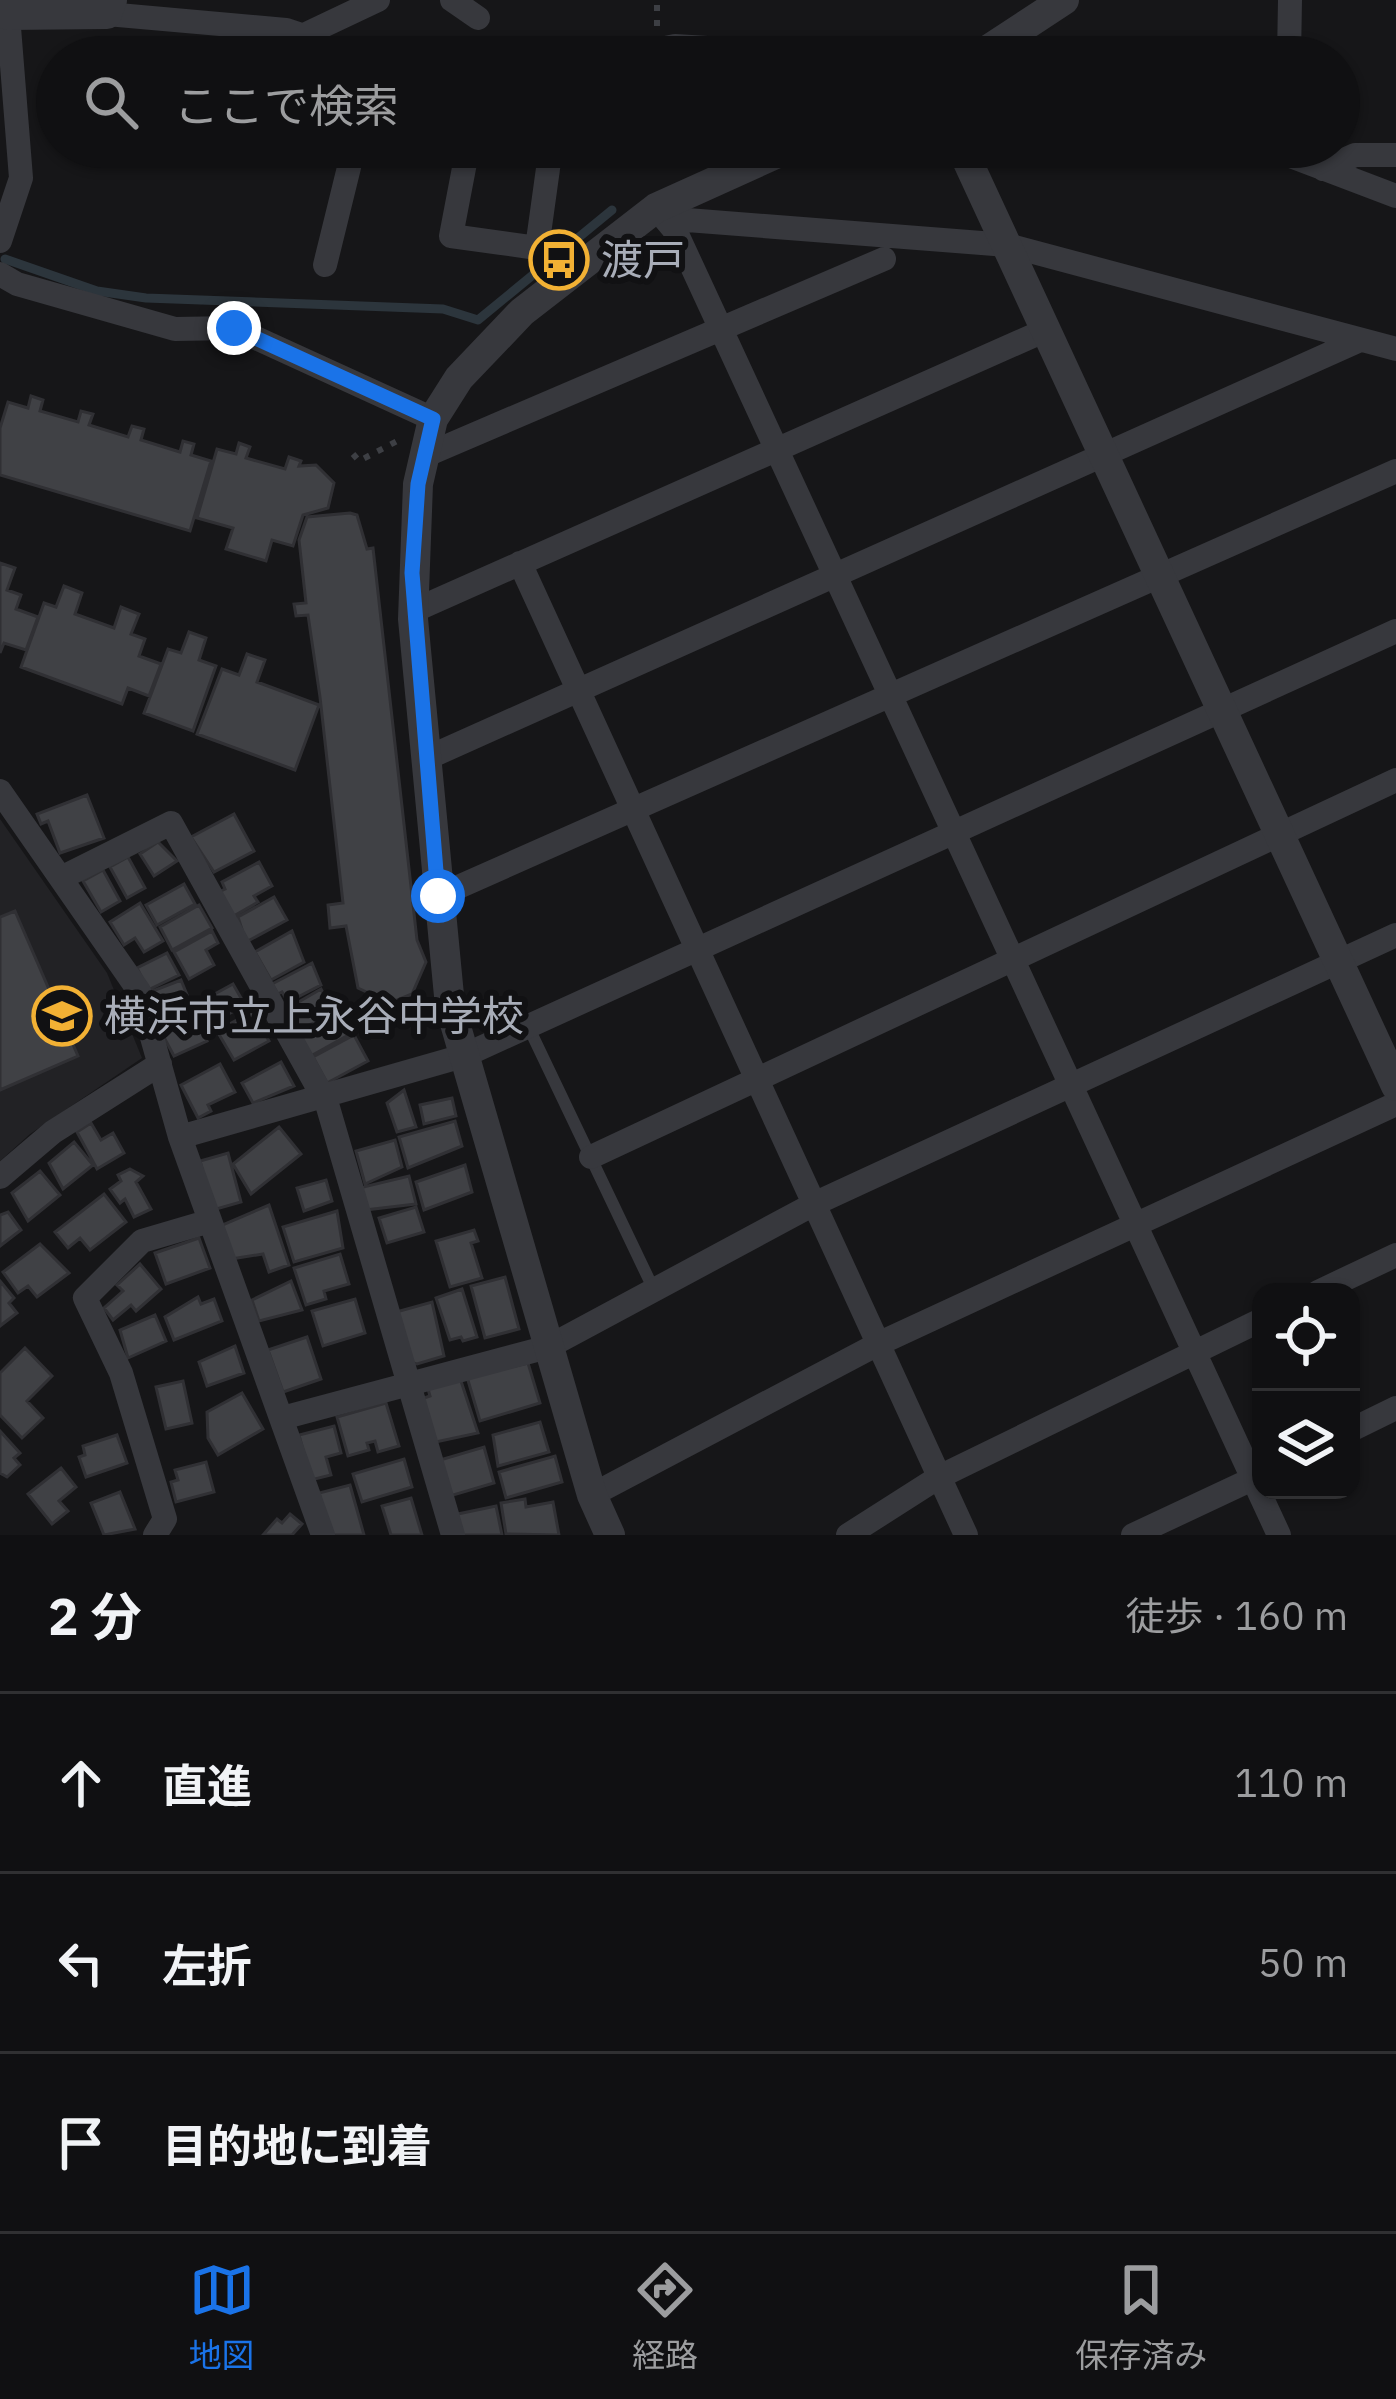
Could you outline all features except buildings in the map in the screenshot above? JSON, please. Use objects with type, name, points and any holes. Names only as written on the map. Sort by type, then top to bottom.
[{"type":"street","points":[[0,241],[21,178],[4,13],[110,7],[304,35],[378,0]]},
{"type":"street","points":[[452,0],[478,18]]},
{"type":"street","points":[[1009,36],[1064,0]]},
{"type":"street","points":[[1289,36],[1290,0]]},
{"type":"street","points":[[1360,155],[1396,155]]},
{"type":"street","points":[[325,266],[349,168]]},
{"type":"street","points":[[464,168],[452,236],[537,248],[548,168]]},
{"type":"street","points":[[744,168],[656,208],[522,312],[459,378],[414,446],[412,611],[450,1006],[598,1521],[878,1344],[1396,1104]]},
{"type":"street","points":[[971,168],[1396,1086]]},
{"type":"street","points":[[1323,169],[1396,196]]},
{"type":"street","points":[[656,208],[687,220],[1007,245],[1396,349]]},
{"type":"street","points":[[656,208],[676,232],[722,328],[1194,1352],[1252,1467]]},
{"type":"street","points":[[414,446],[722,328],[912,247],[915,238]]},
{"type":"street","points":[[0,274],[17,284],[175,329],[234,328],[433,419]]},
{"type":"street","points":[[412,611],[1046,330]]},
{"type":"street","points":[[425,759],[1360,340]]},
{"type":"street","points":[[438,896],[1396,471]]},
{"type":"street","points":[[520,563],[966,1535]]},
{"type":"street","points":[[180,1137],[464,1056],[1396,631]]},
{"type":"street","points":[[591,1157],[1396,780]]},
{"type":"street","points":[[0,790],[139,991],[180,1137],[323,1535]]},
{"type":"street","points":[[61,878],[171,823],[322,1096],[453,1535]]},
{"type":"street","points":[[281,1418],[548,1347],[814,1204],[1396,935]]},
{"type":"street","points":[[0,1177],[52,1132],[160,1064]]},
{"type":"street","points":[[155,1535],[165,1519],[121,1373],[85,1298],[142,1240],[211,1221]]},
{"type":"street","points":[[1337,1283],[1396,1255]]},
{"type":"street","points":[[848,1535],[939,1477],[1252,1324]]},
{"type":"street","points":[[1360,1426],[1396,1408]]},
{"type":"street","points":[[1133,1535],[1252,1479]]},
{"type":"street","points":[[1265,1499],[1279,1535]]},
{"type":"lane","points":[[528,1026],[654,1290]]},
{"type":"path","points":[[657,0],[657,13]]},
{"type":"path","points":[[353,454],[359,461],[414,446]]},
{"type":"shaded area","name":"横浜市立上永谷中学校","points":[[0,819],[107,973],[142,1058],[30,1134],[0,1161]]},
{"type":"waterway","points":[[5,259],[97,291],[146,298],[443,309],[478,320],[612,210]]},
{"type":"place","name":"渡戸","points":[[559,260]]},
{"type":"place","name":"横浜市立上永谷中学校","points":[[62,1016]]},
{"type":"route","points":[[234,328],[433,419],[412,531],[412,619],[438,896]]}]
